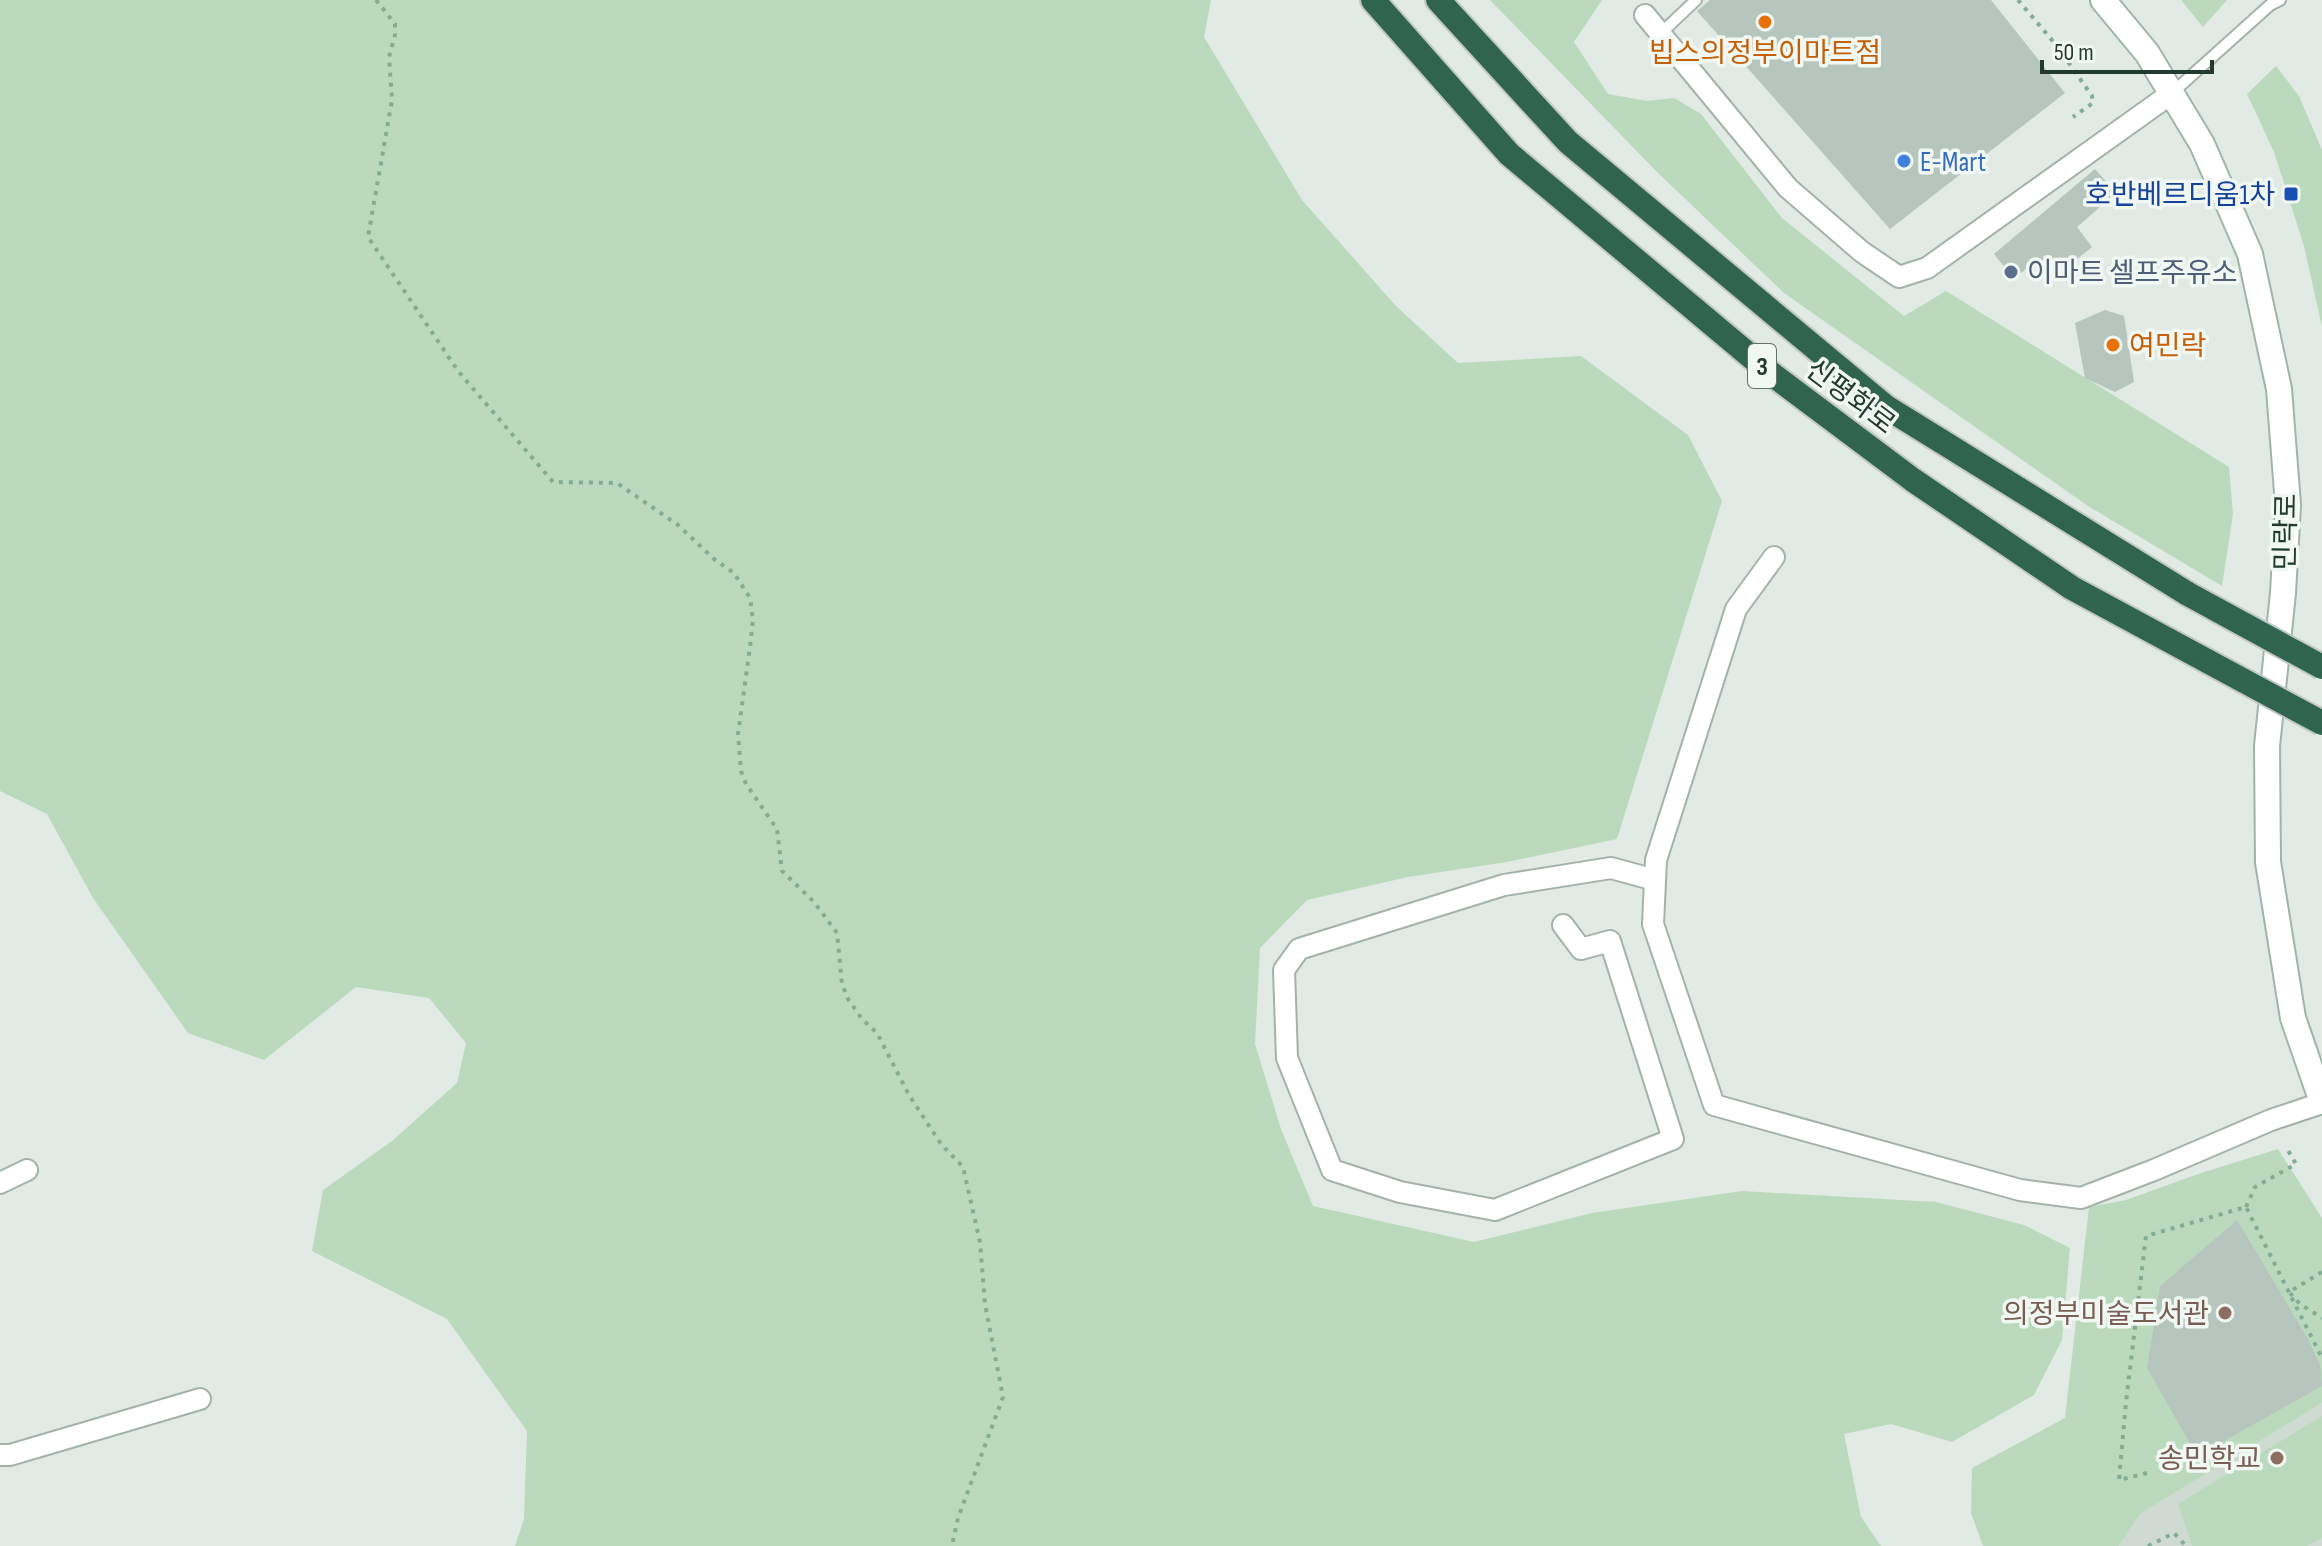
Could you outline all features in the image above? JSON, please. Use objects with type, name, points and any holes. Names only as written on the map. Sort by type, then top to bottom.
[{"type":"highway","name":"신평화로","points":[[1373,0],[1509,154],[1773,375],[1913,480],[2072,588],[2322,723]]},
{"type":"highway","name":"신평화로","points":[[1438,0],[1568,142],[1886,407],[2188,594],[2322,667]]},
{"type":"main road","name":"민락로","points":[[2103,0],[2147,53],[2202,144],[2250,254],[2279,389],[2288,505],[2283,593],[2267,746],[2268,862],[2293,1018],[2322,1102]]},
{"type":"street","points":[[1647,11],[1660,34],[1788,188],[1862,252],[1899,277],[1927,268],[2172,93]]},
{"type":"street","points":[[1774,557],[1736,609],[1656,860],[1653,924],[1714,1105],[2020,1190],[2081,1198],[2322,1102]]},
{"type":"street","points":[[1563,925],[1581,949],[1610,941],[1673,1139],[1495,1210],[1400,1192],[1332,1170],[1287,1058],[1284,970],[1299,949],[1504,885],[1611,868],[1655,880]]},
{"type":"street","points":[[0,1183],[27,1170]]},
{"type":"street","points":[[0,1455],[10,1455],[200,1399]]},
{"type":"lane","points":[[1660,34],[1696,0]]},
{"type":"lane","points":[[2172,93],[2270,5],[2280,0]]},
{"type":"path","points":[[376,0],[395,24],[395,35],[389,57],[392,100],[368,237],[458,371],[553,482],[617,483],[678,525],[744,585],[750,598],[753,620],[738,734],[741,771],[746,784],[777,829],[782,871],[814,902],[837,933],[842,984],[848,999],[877,1033],[909,1095],[941,1144],[963,1167],[980,1242],[985,1304],[1003,1397],[958,1518],[952,1546]]},
{"type":"path","points":[[2018,0],[2057,46],[2092,96],[2093,103],[2073,117]]},
{"type":"path","points":[[2147,1473],[2119,1480],[2146,1236],[2246,1207],[2255,1187],[2296,1164],[2286,1147]]},
{"type":"path","points":[[2246,1207],[2322,1358]]},
{"type":"path","points":[[2289,1292],[2322,1272]]},
{"type":"path","points":[[2289,1292],[2300,1304],[2322,1318]]},
{"type":"path","points":[[2148,1546],[2174,1533],[2186,1546]]},
{"type":"shaded area","name":"송민학교","points":[[2322,1403],[2322,1546],[2119,1546],[2140,1514]]},
{"type":"green space","points":[[0,0],[1211,0],[1204,37],[1302,200],[1396,306],[1458,363],[1581,356],[1688,435],[1722,501],[1617,839],[1507,862],[1408,877],[1307,900],[1260,948],[1255,1044],[1281,1129],[1313,1206],[1474,1242],[1592,1213],[1742,1191],[1936,1202],[2024,1225],[2070,1248],[2062,1340],[2034,1395],[1952,1442],[1891,1424],[1844,1434],[1861,1517],[1881,1546],[515,1546],[524,1519],[527,1431],[447,1319],[312,1251],[323,1190],[392,1141],[457,1083],[466,1043],[429,998],[356,987],[264,1060],[188,1033],[93,898],[47,814],[0,791]]},
{"type":"green space","points":[[1490,0],[1602,0],[1574,42],[1608,94],[1647,101],[1674,98],[1701,114],[1782,218],[1904,316],[1946,291],[2229,467],[2233,514],[2222,586],[2088,506],[1784,293],[1656,171]]},
{"type":"green space","points":[[2181,0],[2227,0],[2203,27]]},
{"type":"green space","points":[[2276,66],[2299,96],[2322,150],[2322,327],[2304,246],[2274,152],[2247,94]]},
{"type":"green space","points":[[2278,1149],[2322,1218],[2322,1403],[2140,1514],[2119,1546],[1983,1546],[1971,1513],[1972,1468],[2065,1418],[2089,1207],[2126,1200]]},
{"type":"green space","name":"송민학교","points":[[2322,1416],[2322,1538],[2307,1546],[2192,1546],[2178,1504]]},
{"type":"building","name":"E-Mart","points":[[1710,0],[1991,0],[2065,93],[1890,229],[1697,11]]},
{"type":"building","points":[[2095,169],[2116,193],[2077,227],[2092,247],[2051,280],[2035,261],[2014,279],[1994,254]]},
{"type":"building","points":[[2105,310],[2124,316],[2134,382],[2115,392],[2085,378],[2075,323]]},
{"type":"building","name":"의정부미술도서관","points":[[2237,1220],[2308,1339],[2320,1365],[2322,1386],[2197,1456],[2147,1368],[2160,1286]]},
{"type":"place","name":"빕스의정부이마트점","points":[[1765,22]]},
{"type":"place","name":"E-Mart","points":[[1904,161]]},
{"type":"place","name":"호반베르디움1차","points":[[2291,194]]},
{"type":"place","name":"이마트 셀프주유소","points":[[2011,272]]},
{"type":"place","name":"여민락","points":[[2113,345]]},
{"type":"place","name":"의정부미술도서관","points":[[2225,1313]]},
{"type":"place","name":"송민학교","points":[[2277,1458]]}]
